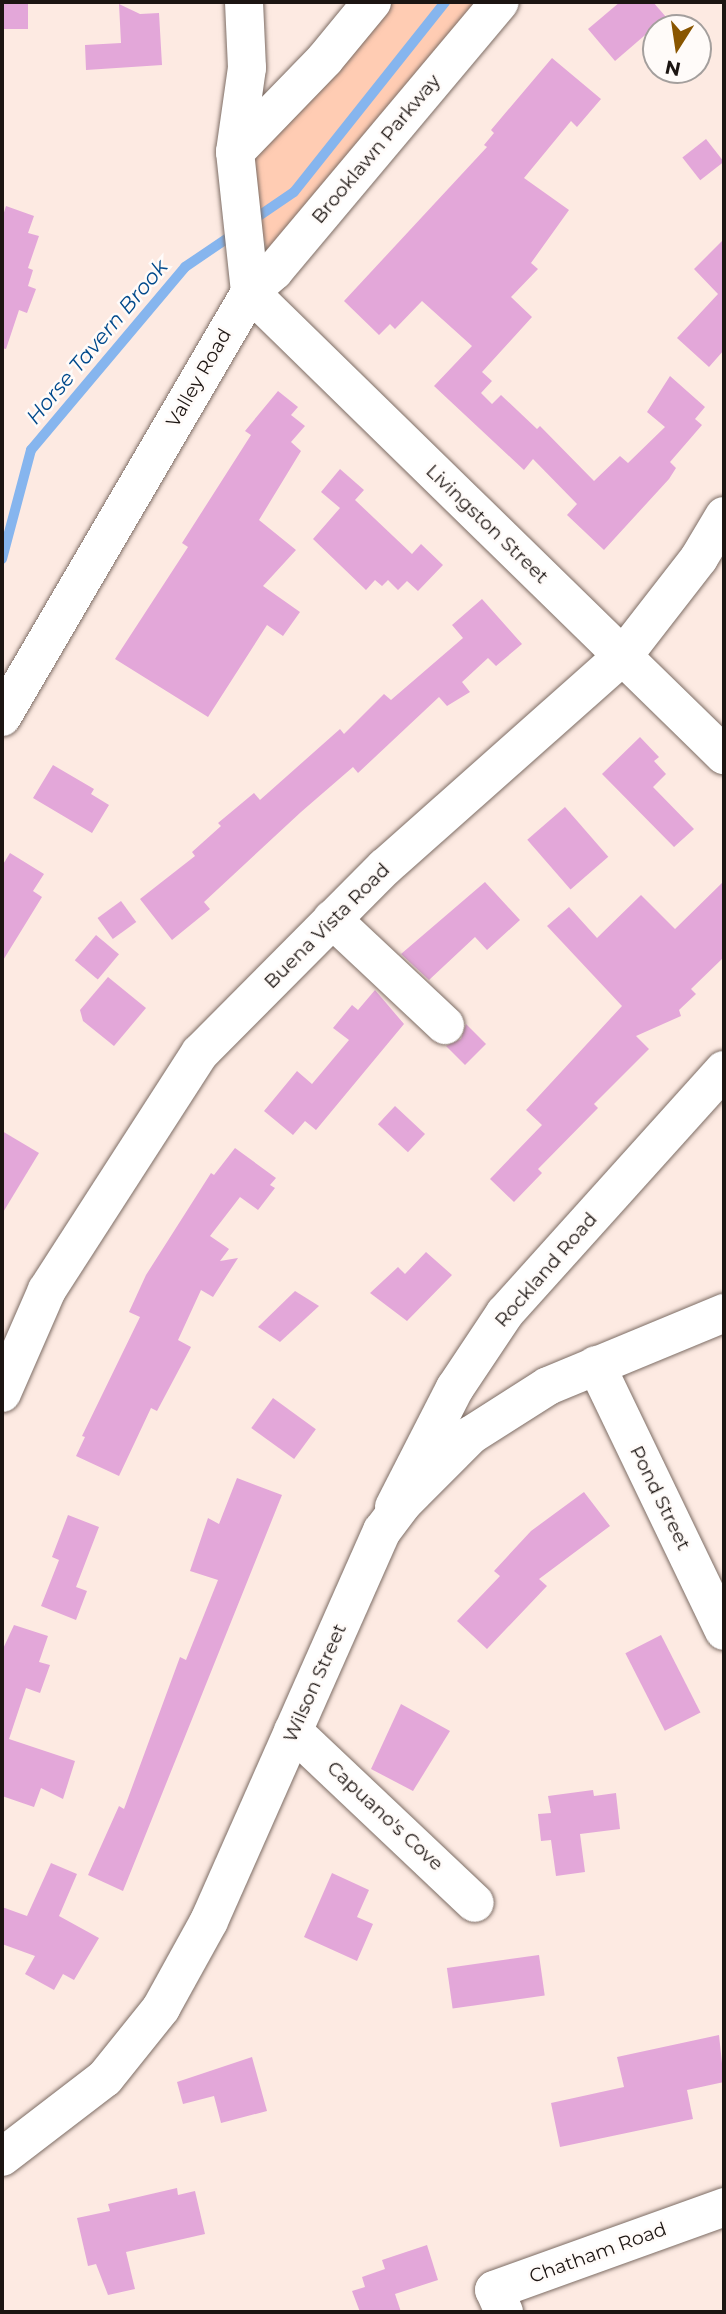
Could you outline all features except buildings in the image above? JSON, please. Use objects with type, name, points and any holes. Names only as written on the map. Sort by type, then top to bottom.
[{"type":"street","points":[[244,2],[247,68],[235,152],[250,292]]},
{"type":"street","points":[[235,152],[325,59],[372,2]]},
{"type":"street","name":"Brooklawn Parkway","points":[[250,292],[274,271],[500,2]]},
{"type":"street","name":"Livingston Street","points":[[250,292],[724,755]]},
{"type":"street","name":"Valley Road","points":[[2,717],[250,292]]},
{"type":"street","name":"Buena Vista Road","points":[[2,1393],[47,1290],[200,1053],[385,867],[623,656],[699,558],[724,516]]},
{"type":"street","points":[[332,919],[445,1025]]},
{"type":"street","name":"Rockland Road","points":[[382,1531],[455,1388],[505,1313],[724,1070]]},
{"type":"street","name":"Wilson Street","points":[[2,2157],[105,2078],[161,2008],[209,1921],[382,1531],[425,1478],[471,1435],[548,1386],[724,1313]]},
{"type":"street","name":"Pond Street","points":[[596,1365],[724,1631]]},
{"type":"street","name":"Capuano's Cove","points":[[293,1731],[475,1903]]},
{"type":"street","name":"Chatham Road","points":[[504,2312],[494,2290],[724,2207]]},
{"type":"shaded area","points":[[385,2],[481,2],[267,252],[248,164]]},
{"type":"waterway","name":"Horse Tavern Brook","points":[[250,222],[294,192],[445,2]]},
{"type":"waterway","name":"Horse Tavern Brook","points":[[2,559],[31,450],[185,267],[235,233]]}]
